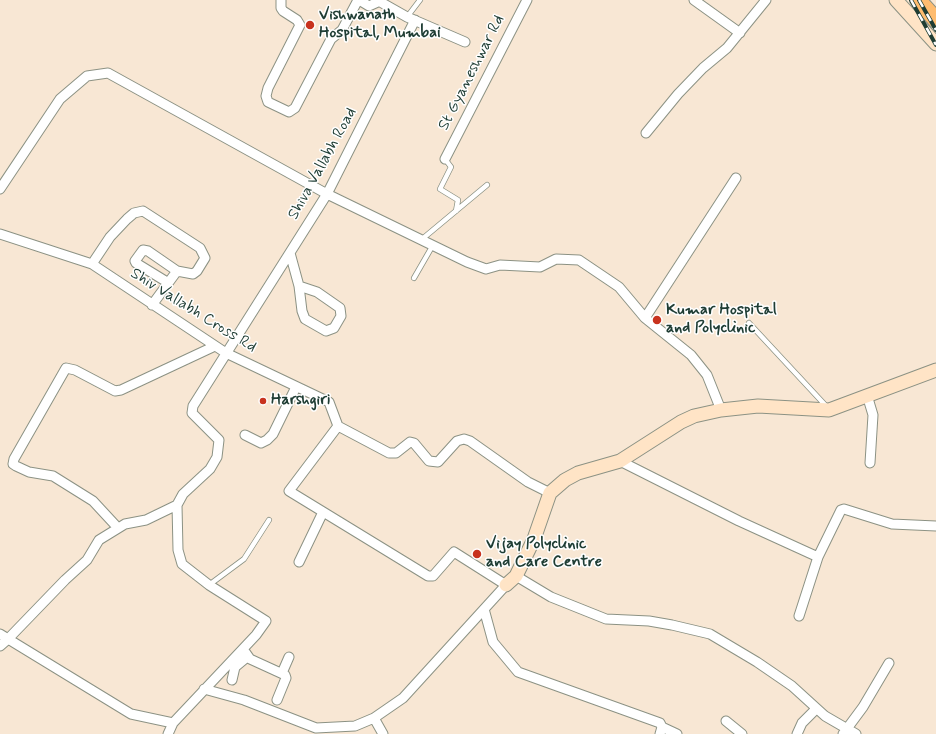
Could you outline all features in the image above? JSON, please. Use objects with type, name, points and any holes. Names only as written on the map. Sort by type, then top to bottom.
[{"type":"highway","points":[[918,0],[936,20]]},
{"type":"street","points":[[281,0],[281,8],[283,11],[297,20],[300,25],[268,88],[266,96],[268,102],[289,112],[295,108],[331,39],[342,30],[358,2]]},
{"type":"street","points":[[346,0],[369,6],[382,2],[411,19],[465,42]]},
{"type":"street","name":"St Gyaneshwar Rd","points":[[445,159],[527,0]]},
{"type":"street","points":[[694,0],[740,33]]},
{"type":"street","points":[[646,133],[678,94],[703,68],[727,48],[766,0]]},
{"type":"street","points":[[896,0],[936,44]]},
{"type":"street","name":"Shiva Vallabh Road","points":[[177,505],[183,494],[210,469],[217,457],[219,440],[192,414],[193,406],[327,194],[411,19]]},
{"type":"street","points":[[0,189],[60,99],[87,76],[108,73],[327,194],[467,262],[486,269],[500,265],[540,266],[556,259],[578,260],[619,287],[645,318],[691,355],[707,375],[721,410]]},
{"type":"street","points":[[645,318],[736,178]]},
{"type":"street","points":[[92,264],[110,237],[127,219],[134,213],[143,211],[200,248],[203,252],[205,258],[197,271],[193,274],[177,271],[148,251],[143,250],[135,261],[136,263],[167,282]]},
{"type":"street","name":"Shiv Vallabh Cross Rd","points":[[0,234],[92,264],[226,353],[329,402],[338,426]]},
{"type":"street","points":[[290,253],[299,286],[299,297],[305,319],[326,331],[334,328],[341,316],[340,308],[317,292],[299,286]]},
{"type":"street","points":[[152,305],[167,282],[177,271]]},
{"type":"street","points":[[118,528],[100,508],[87,498],[53,476],[29,472],[16,466],[13,464],[14,459],[66,368],[75,370],[115,391],[121,390],[215,346]]},
{"type":"street","points":[[204,689],[244,700],[316,728],[334,731],[355,726],[374,718],[404,698],[506,585],[516,576],[534,539],[550,494],[565,480],[578,473],[620,461],[681,422],[694,416],[721,410],[758,406],[829,410],[936,370]]},
{"type":"street","points":[[245,435],[261,443],[268,440],[273,434],[296,387]]},
{"type":"street","points":[[867,395],[873,415],[870,464]]},
{"type":"street","points":[[506,585],[454,552],[433,576],[428,576],[289,491],[338,426],[393,454],[410,442],[414,444],[429,461],[434,463],[438,462],[457,441],[464,439],[470,441],[505,467],[550,494]]},
{"type":"street","points":[[620,461],[739,521],[818,557]]},
{"type":"street","points":[[0,646],[65,580],[87,560],[99,540],[126,524],[146,520],[177,505],[178,550],[182,564],[209,585],[266,621],[235,667],[232,680]]},
{"type":"street","points":[[799,616],[818,557],[839,512],[844,509],[892,524],[936,526]]},
{"type":"street","points":[[299,562],[323,512]]},
{"type":"street","points":[[516,576],[551,597],[606,619],[649,621],[710,634],[757,662],[792,686],[816,709],[845,731],[856,734]]},
{"type":"street","points":[[484,609],[493,642],[518,672],[660,723],[661,730],[677,734]]},
{"type":"street","points":[[0,634],[131,714],[173,723]]},
{"type":"street","points":[[245,653],[282,673],[286,678],[277,700]]},
{"type":"street","points":[[168,734],[173,723],[204,689],[245,653]]},
{"type":"street","points":[[282,673],[289,657]]},
{"type":"street","points":[[845,731],[863,708],[889,663]]},
{"type":"street","points":[[797,734],[802,723],[816,709]]},
{"type":"street","points":[[374,718],[382,734]]},
{"type":"street","points":[[726,721],[742,734]]},
{"type":"lane","points":[[411,19],[420,0]]},
{"type":"lane","points":[[445,159],[451,167],[440,190],[458,200],[456,211]]},
{"type":"lane","points":[[421,240],[487,185]]},
{"type":"lane","points":[[414,278],[433,246]]},
{"type":"lane","points":[[749,323],[829,410]]},
{"type":"lane","points":[[209,585],[244,559],[269,520]]},
{"type":"railway","points":[[911,0],[936,45]]},
{"type":"railway","points":[[919,0],[936,30]]},
{"type":"place","name":"Vishwanath Hospital, Mumbai","points":[[310,25]]},
{"type":"place","name":"Kumar Hospital and Polyclinic","points":[[657,320]]},
{"type":"place","name":"Harshgiri","points":[[263,401]]},
{"type":"place","name":"Vijay Polyclinic and Care Centre","points":[[477,554]]}]
